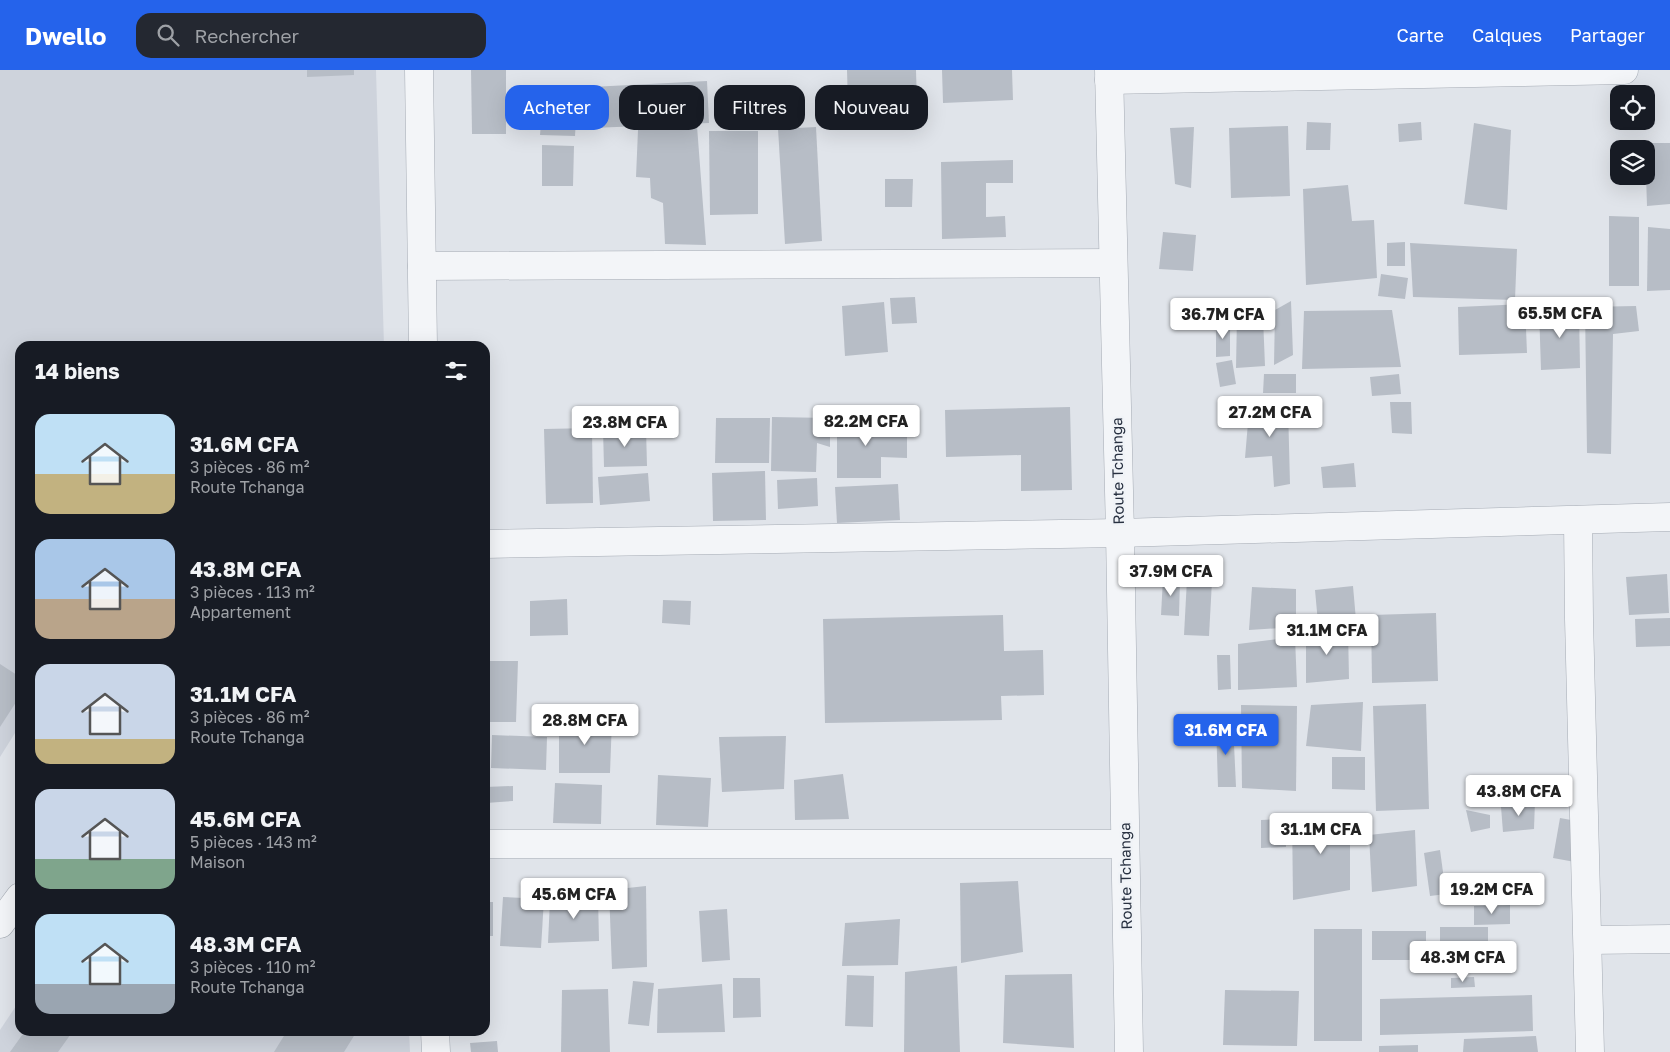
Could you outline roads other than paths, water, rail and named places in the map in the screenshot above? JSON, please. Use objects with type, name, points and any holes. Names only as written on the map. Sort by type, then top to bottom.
[{"type":"street","points":[[419,70],[423,341]]},
{"type":"street","points":[[1109,75],[1624,70]]},
{"type":"street","name":"Route Tchanga","points":[[1109,75],[1120,533],[1129,1052]]},
{"type":"street","points":[[422,266],[1113,264]]},
{"type":"street","points":[[490,544],[1120,533],[1670,517]]},
{"type":"street","points":[[1578,520],[1590,1052]]},
{"type":"street","points":[[490,844],[1125,844]]},
{"type":"street","points":[[0,924],[15,904]]},
{"type":"street","points":[[1588,940],[1670,939]]},
{"type":"street","points":[[435,1036],[436,1052]]}]
